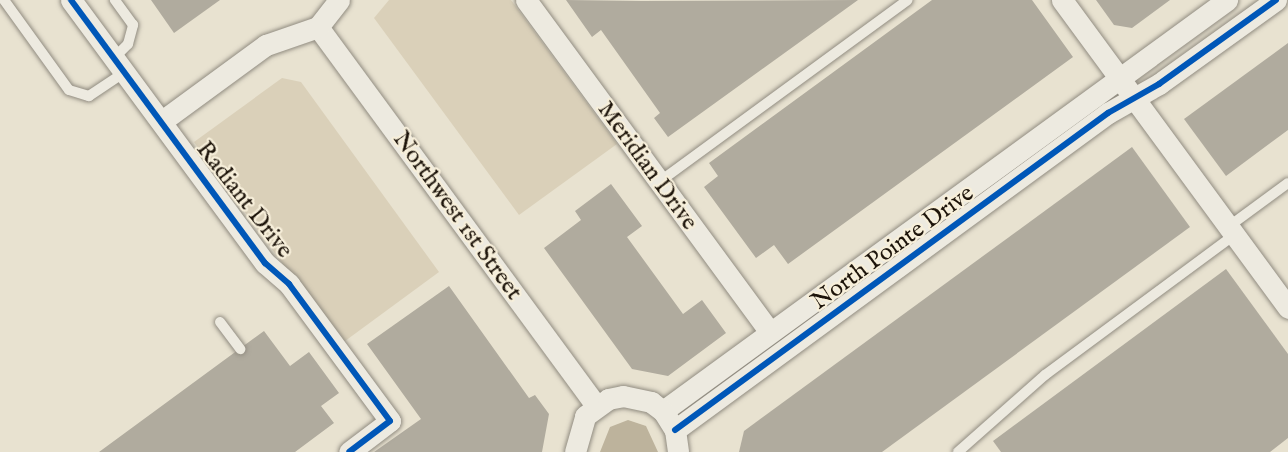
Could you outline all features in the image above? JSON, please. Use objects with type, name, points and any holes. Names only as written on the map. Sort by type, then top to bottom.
[{"type":"street","name":"Radiant Drive","points":[[71,0],[265,263],[290,284],[390,421],[349,452]]},
{"type":"street","points":[[162,121],[266,45],[318,27],[339,0]]},
{"type":"street","name":"Meridian Drive","points":[[526,0],[768,331]]},
{"type":"street","points":[[1062,0],[1288,308]]},
{"type":"street","name":"North Pointe Drive","points":[[663,411],[768,331],[1227,0]]},
{"type":"street","name":"North Pointe Drive","points":[[679,445],[1133,99],[1276,0]]},
{"type":"street","name":"Northwest 1st Street","points":[[318,27],[596,405]]},
{"type":"street","points":[[575,452],[578,429],[596,405],[616,397],[637,397],[663,411],[679,445]]},
{"type":"lane","points":[[4,0],[69,90],[89,96],[120,65],[128,44],[133,25],[115,0]]},
{"type":"lane","points":[[659,182],[908,0]]},
{"type":"lane","points":[[958,452],[1045,375],[1231,231],[1288,183]]},
{"type":"lane","points":[[220,322],[240,349]]},
{"type":"shaded area","points":[[389,0],[511,0],[617,144],[519,215],[374,18]]},
{"type":"shaded area","points":[[282,78],[301,82],[439,272],[341,344],[194,142]]},
{"type":"shaded area","points":[[628,420],[646,426],[658,452],[600,452],[610,427]]},
{"type":"building","points":[[151,0],[220,0],[174,33]]},
{"type":"building","points":[[566,0],[858,0],[668,137],[654,118],[660,113],[601,30],[592,37]]},
{"type":"building","points":[[932,0],[1032,0],[1073,57],[788,264],[774,245],[756,258],[704,187],[718,176],[709,163]]},
{"type":"building","points":[[1096,0],[1170,0],[1132,28],[1114,25]]},
{"type":"building","points":[[1288,43],[1288,130],[1226,176],[1184,119]]},
{"type":"building","points":[[1132,147],[1190,227],[882,452],[739,452],[744,431]]},
{"type":"building","points":[[611,184],[642,226],[627,237],[683,314],[702,300],[726,333],[668,376],[632,369],[544,248],[581,220],[575,211]]},
{"type":"building","points":[[1226,269],[1288,354],[1288,438],[1270,452],[1001,452],[993,441]]},
{"type":"building","points":[[449,286],[529,398],[535,395],[549,414],[542,452],[374,452],[421,419],[367,344]]},
{"type":"building","points":[[264,331],[290,366],[309,352],[339,393],[321,406],[334,423],[295,452],[99,452]]},
{"type":"cycle path","points":[[71,0],[265,263],[289,284],[390,421],[349,452]]},
{"type":"cycle path","points":[[675,430],[1108,113],[1159,84],[1276,0]]}]
